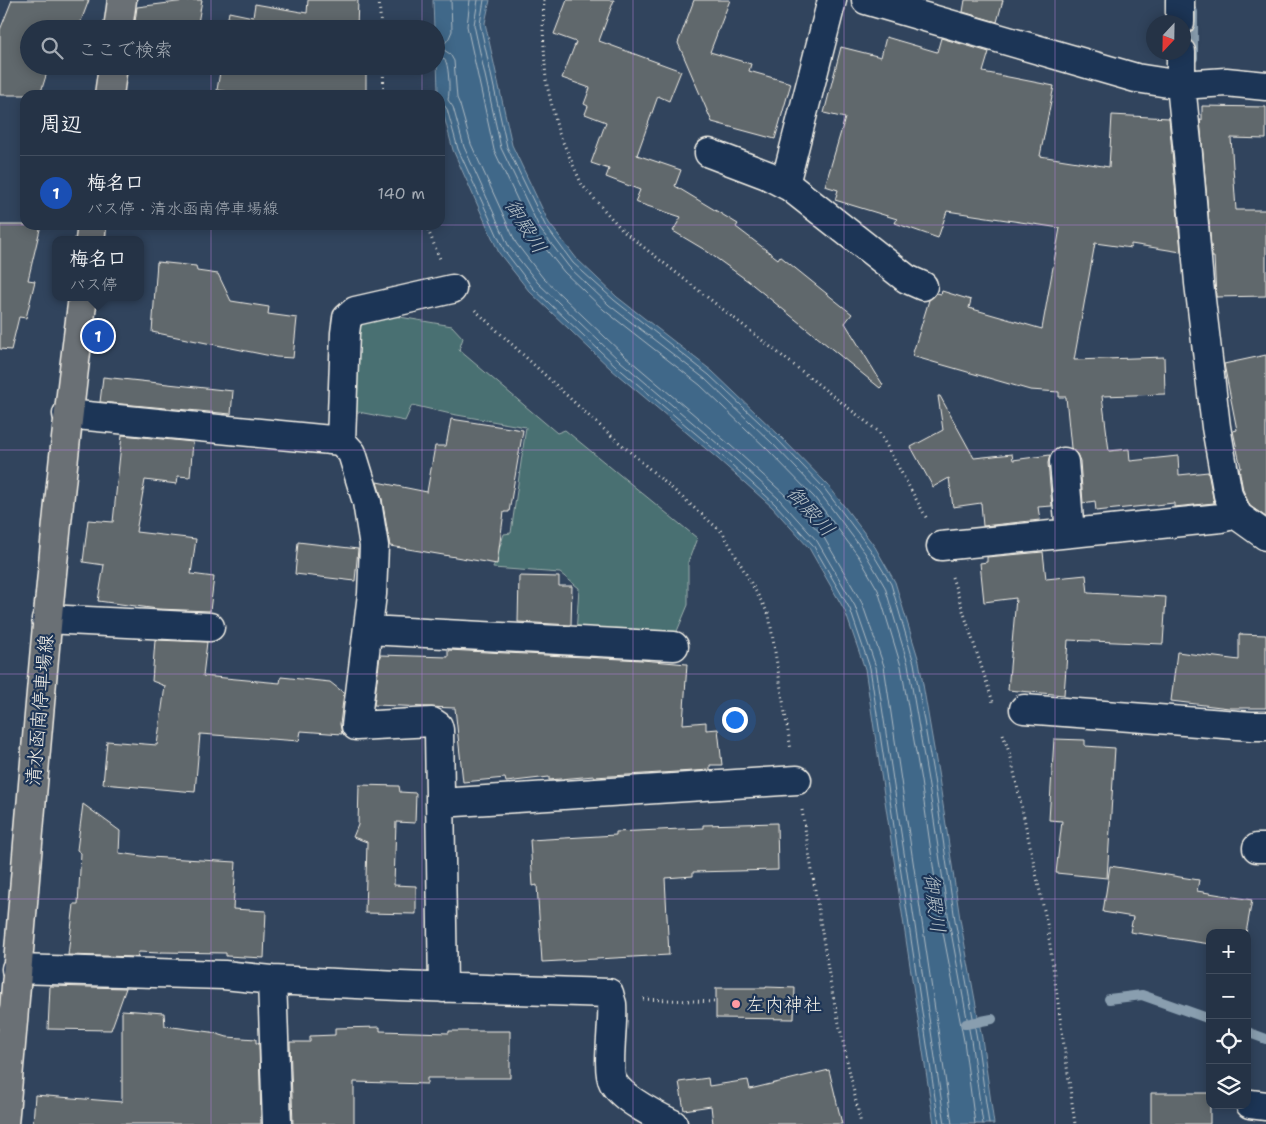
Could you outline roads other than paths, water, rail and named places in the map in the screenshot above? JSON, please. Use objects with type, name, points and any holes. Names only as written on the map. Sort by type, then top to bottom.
[{"type":"main road","points":[[119,20],[122,0]]},
{"type":"main road","points":[[110,90],[112,75]]},
{"type":"main road","name":"清水函南停車場線","points":[[4,1124],[3,1096],[16,969],[46,619],[67,414],[82,301]]},
{"type":"street","points":[[785,184],[832,0]]},
{"type":"street","points":[[866,0],[944,11],[1136,78],[1181,85],[1226,82],[1266,86]]},
{"type":"street","points":[[1180,0],[1180,15]]},
{"type":"street","points":[[1180,60],[1199,283],[1216,427],[1228,495],[1237,514],[1266,536]]},
{"type":"street","points":[[709,153],[767,175],[785,184],[907,279],[923,286]]},
{"type":"street","points":[[341,440],[347,318],[355,311],[452,289]]},
{"type":"street","points":[[67,414],[341,440],[352,452],[372,529],[374,546],[372,594],[356,726],[423,722],[432,722],[438,726],[443,988]]},
{"type":"street","points":[[1064,462],[1070,533]]},
{"type":"street","points":[[941,546],[1221,518],[1237,514]]},
{"type":"street","points":[[46,619],[210,627]]},
{"type":"street","points":[[368,630],[674,646]]},
{"type":"street","points":[[1024,709],[1266,726]]},
{"type":"street","points":[[440,803],[797,780]]},
{"type":"street","points":[[16,969],[224,975],[272,980],[609,995],[612,1005],[610,1064],[612,1081],[640,1107],[672,1124]]},
{"type":"street","points":[[272,980],[277,1124]]},
{"type":"water","name":"御殿川","points":[[433,0],[490,0],[485,23],[512,145],[549,223],[577,259],[617,297],[712,371],[828,485],[875,547],[895,582],[919,661],[960,919],[982,1038],[994,1124],[934,1124],[865,669],[845,611],[809,548],[772,507],[612,370],[529,291],[499,253],[453,150],[445,120],[445,90],[438,90],[437,75],[445,75],[445,20],[434,20]]},
{"type":"waterway","points":[[1193,12],[1193,58]]},
{"type":"waterway","points":[[1109,999],[1142,995],[1206,1018]]},
{"type":"waterway","points":[[966,1024],[992,1019]]},
{"type":"waterway","points":[[1251,1033],[1266,1039]]},
{"type":"place","name":"梅名口","points":[[98,336]]},
{"type":"place","name":"左内神社","points":[[736,1004]]}]
